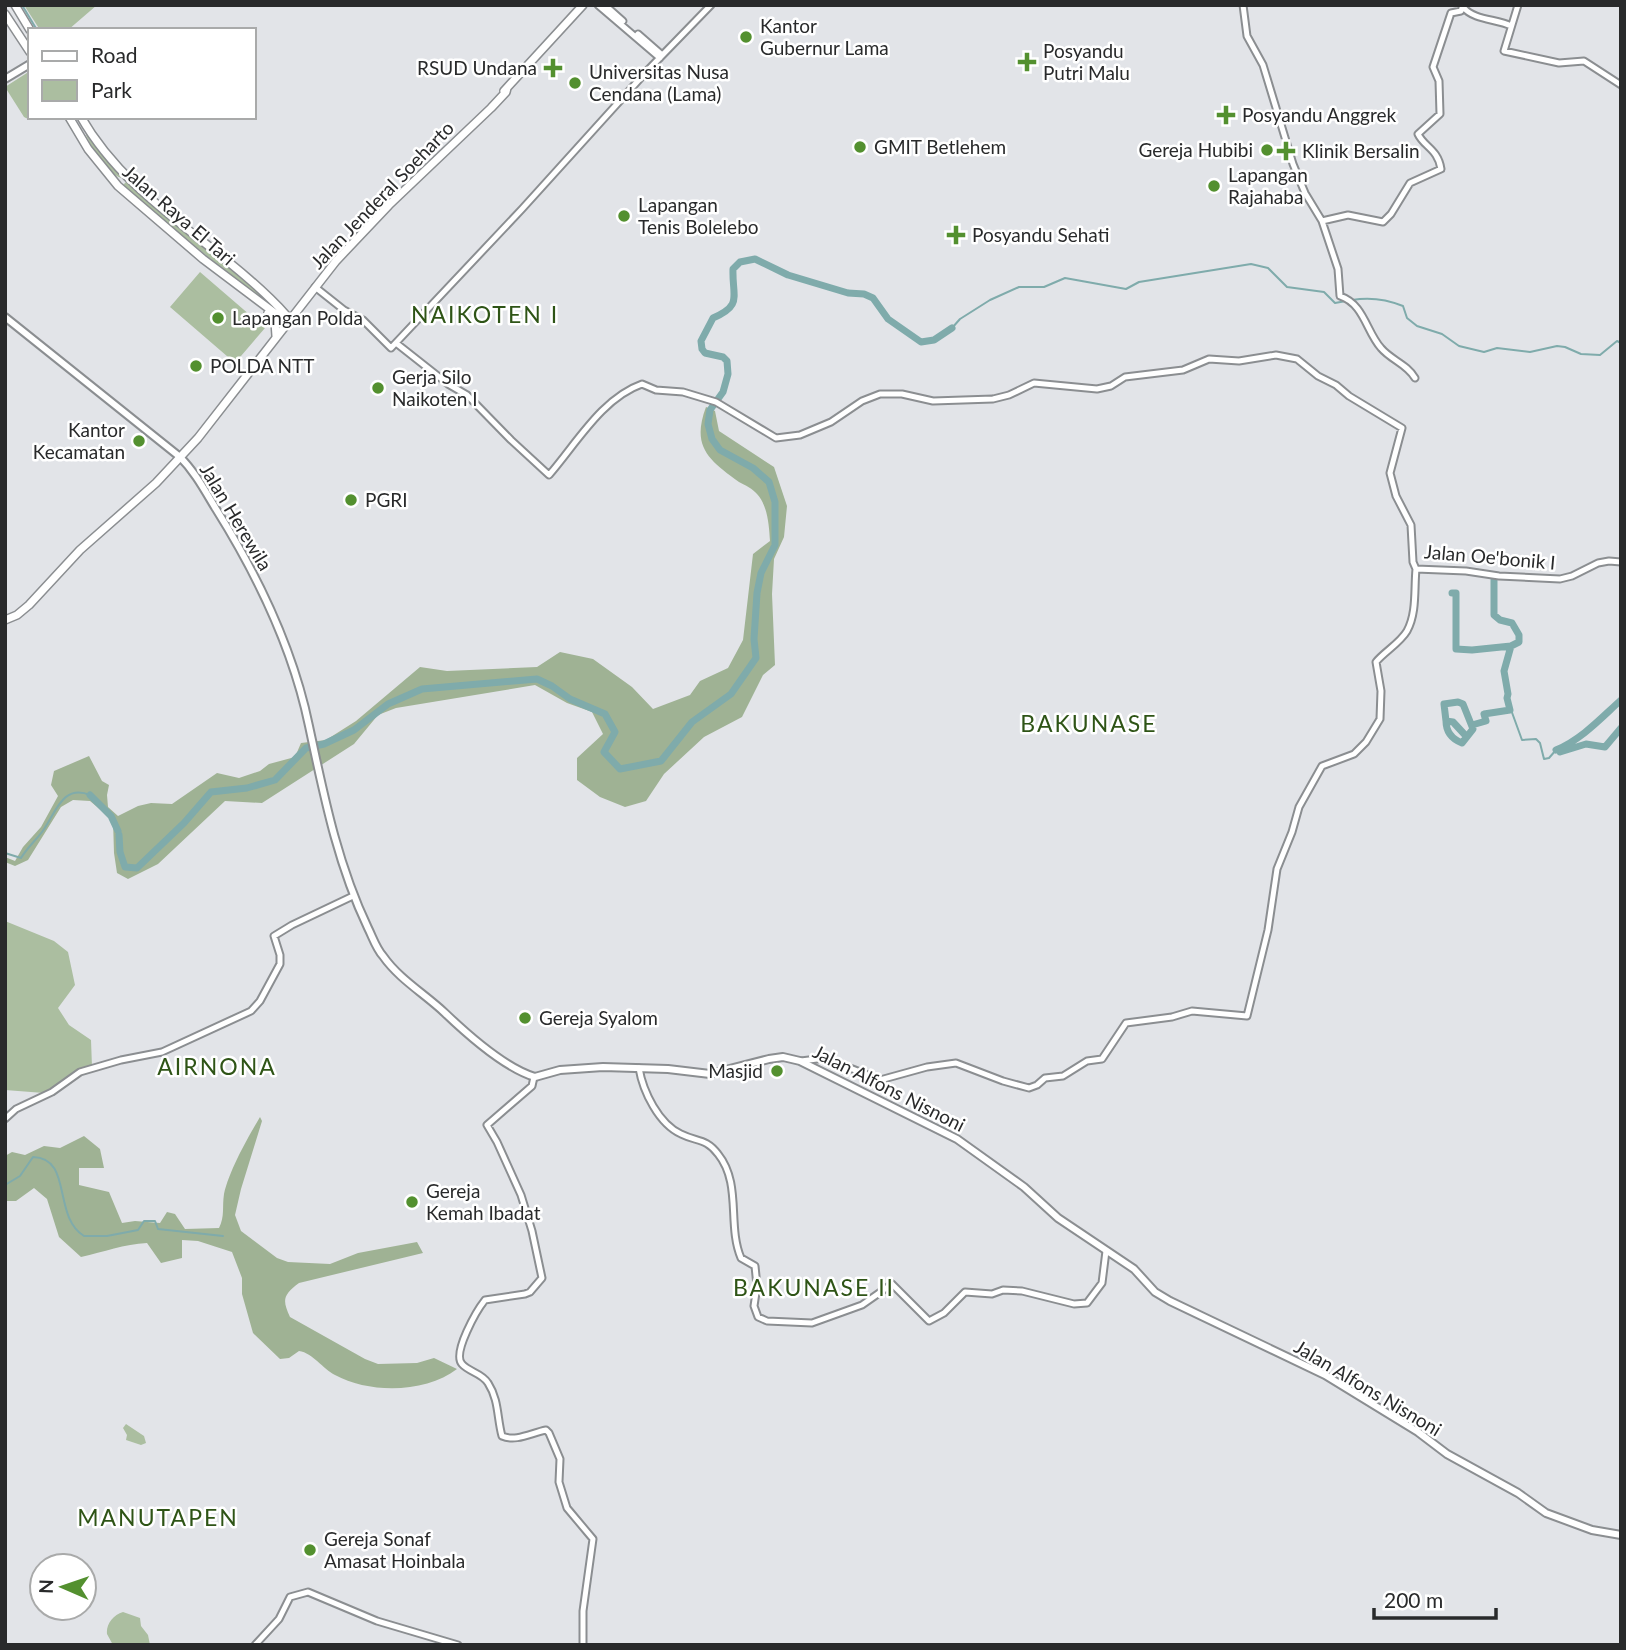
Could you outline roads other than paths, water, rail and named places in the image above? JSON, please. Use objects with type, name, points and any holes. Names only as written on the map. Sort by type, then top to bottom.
[{"type":"main road","points":[[15,5],[29,28]]},
{"type":"main road","name":"Jalan Jenderal Soeharto","points":[[5,620],[17,615],[29,605],[80,550],[156,483],[161,482],[198,442],[198,438],[290,315],[353,237],[480,119],[583,5]]},
{"type":"main road","points":[[5,14],[9,27],[28,50]]},
{"type":"main road","points":[[5,79],[28,65]]},
{"type":"main road","name":"Jalan Raya El Tari","points":[[70,119],[118,186],[156,221],[255,301],[290,315]]},
{"type":"main road","name":"Jalan Raya El Tari","points":[[82,119],[127,177],[160,208],[290,315]]},
{"type":"main road","points":[[79,134],[88,128]]},
{"type":"main road","name":"Jalan Jenderal Soeharto","points":[[277,335],[290,315],[359,236],[433,160]]},
{"type":"main road","points":[[118,186],[127,177]]},
{"type":"main road","points":[[255,301],[275,322],[277,335]]},
{"type":"main road","name":"Jalan Herewila","points":[[5,317],[181,458],[243,553],[289,653],[312,738],[335,842],[353,896]]},
{"type":"main road","points":[[353,896],[375,943],[387,961],[429,1001],[481,1044],[534,1077]]},
{"type":"main road","name":"Jalan Alfons Nisnoni","points":[[534,1077],[560,1070],[639,1068],[710,1074],[769,1059],[783,1057],[801,1061],[957,1139],[1024,1187],[1058,1217],[1134,1269],[1162,1296],[1325,1376],[1418,1432],[1447,1454],[1518,1493],[1539,1510],[1572,1524],[1621,1535]]},
{"type":"street","points":[[598,5],[661,56]]},
{"type":"street","points":[[605,5],[661,56]]},
{"type":"street","points":[[315,287],[363,320],[391,348],[711,5]]},
{"type":"street","points":[[1243,5],[1247,37],[1263,65],[1293,164],[1305,193],[1322,221],[1338,269],[1339,295],[1350,299],[1365,319],[1380,348],[1409,370],[1415,378]]},
{"type":"street","points":[[1518,5],[1504,51],[1559,63],[1579,61],[1591,64],[1621,85]]},
{"type":"street","points":[[1322,221],[1348,215],[1385,221],[1410,183],[1441,169],[1434,151],[1418,134],[1440,114],[1438,81],[1433,67],[1451,13],[1459,12],[1464,7],[1472,16],[1511,26]]},
{"type":"street","name":"Jalan Oe'bonik I","points":[[397,343],[448,384],[467,395],[549,475],[595,419],[629,388],[643,383],[659,390],[683,392],[716,402],[774,438],[800,435],[831,422],[862,401],[880,394],[905,395],[933,401],[993,399],[1034,383],[1097,389],[1111,386],[1125,377],[1183,370],[1209,359],[1239,361],[1276,355],[1297,359],[1321,378],[1402,428],[1390,473],[1396,496],[1411,525],[1413,562],[1416,569],[1560,579],[1598,563],[1621,562]]},
{"type":"street","points":[[801,1061],[825,1058],[880,1080],[926,1067],[956,1063],[1029,1088],[1045,1079],[1063,1076],[1087,1060],[1102,1059],[1125,1024],[1192,1012],[1247,1016],[1268,930],[1277,869],[1299,807],[1322,766],[1354,754],[1366,742],[1380,719],[1381,691],[1376,662],[1407,630],[1412,618],[1416,569]]},
{"type":"street","points":[[5,1119],[16,1109],[52,1091],[80,1072],[162,1052],[245,1015],[260,1001],[280,964],[281,955],[274,936],[353,896]]},
{"type":"street","points":[[639,1068],[648,1096],[666,1124],[683,1135],[707,1142],[724,1164],[732,1184],[736,1240],[741,1258],[755,1266],[757,1286],[754,1306],[757,1315],[763,1320],[812,1323],[862,1305],[892,1284],[929,1321],[944,1313],[965,1292],[970,1291],[992,1294],[1003,1290],[1022,1290],[1080,1304],[1091,1300],[1101,1283],[1106,1251]]},
{"type":"street","points":[[534,1077],[532,1086],[487,1125],[498,1142],[521,1195],[542,1278],[525,1294],[485,1300],[467,1329],[460,1362],[489,1385],[499,1409],[502,1436],[519,1437],[546,1430],[549,1433],[560,1459],[559,1479],[568,1510],[593,1539],[583,1611],[583,1645]]},
{"type":"street","points":[[255,1645],[279,1619],[290,1597],[308,1591],[377,1621],[458,1645]]},
{"type":"waterway","points":[[22,5],[36,28]]},
{"type":"waterway","points":[[119,835],[120,852],[125,867],[137,868],[184,823],[211,792],[247,788],[275,780],[306,748],[324,744],[354,730],[388,704],[422,689],[537,679],[570,699],[605,714],[615,732],[604,752],[620,769],[661,761],[692,722],[731,694],[756,658],[754,639],[757,593],[761,573],[775,545],[775,502],[769,482],[753,468],[720,450],[712,439],[708,424],[710,410],[723,392],[728,374],[727,361],[723,357],[705,353],[701,341],[713,318],[729,309],[732,304],[733,269],[740,262],[755,259],[788,275],[848,293],[864,294],[873,298],[888,319],[921,342],[934,340],[952,328]]},
{"type":"waterway","points":[[952,328],[960,319],[990,300],[1019,287],[1044,287],[1065,278],[1126,289],[1139,282],[1251,264],[1268,268],[1287,287],[1324,292],[1335,303],[1346,301]]},
{"type":"waterway","points":[[1352,300],[1378,299],[1403,306],[1407,318],[1417,326],[1442,334],[1459,346],[1484,352],[1497,348],[1530,352],[1557,346],[1581,354],[1600,355],[1617,341],[1621,343]]},
{"type":"waterway","points":[[1472,725],[1486,721],[1484,714],[1510,710],[1504,671],[1511,646],[1519,642],[1519,635],[1512,623],[1500,620],[1494,615],[1494,580]]},
{"type":"waterway","points":[[1452,593],[1456,593],[1456,649],[1511,646]]},
{"type":"waterway","points":[[1556,750],[1583,734],[1621,700]]},
{"type":"waterway","points":[[1446,721],[1450,735],[1462,743],[1473,729],[1463,704],[1444,704],[1446,721],[1453,722],[1466,736]]},
{"type":"waterway","points":[[1510,707],[1522,740],[1536,739],[1540,743],[1544,759],[1549,758],[1556,750]]},
{"type":"waterway","points":[[1560,752],[1586,744],[1605,747],[1621,728]]},
{"type":"waterway","points":[[5,853],[21,858],[66,797],[80,792],[90,795]]},
{"type":"waterway","points":[[90,795],[111,816],[118,831]]},
{"type":"waterway","points":[[5,1185],[20,1176],[33,1157],[45,1160],[53,1167],[68,1215],[74,1227],[84,1236],[107,1236],[138,1230],[144,1221],[155,1221],[158,1229],[223,1236]]},
{"type":"place","name":"Kantor Gubernur Lama","points":[[746,37]]},
{"type":"place","name":"Posyandu Putri Malu","points":[[1027,62]]},
{"type":"place","name":"RSUD Undana","points":[[553,68]]},
{"type":"place","name":"Universitas Nusa Cendana (Lama)","points":[[575,83]]},
{"type":"place","name":"Posyandu Anggrek","points":[[1226,115]]},
{"type":"place","name":"GMIT Betlehem","points":[[860,147]]},
{"type":"place","name":"Gereja Hubibi","points":[[1267,150]]},
{"type":"place","name":"Klinik Bersalin","points":[[1286,151]]},
{"type":"place","name":"Lapangan Rajahaba","points":[[1214,186]]},
{"type":"place","name":"Lapangan Tenis Bolelebo","points":[[624,216]]},
{"type":"place","name":"Posyandu Sehati","points":[[956,235]]},
{"type":"place","name":"Lapangan Polda","points":[[218,318]]},
{"type":"place","name":"POLDA NTT","points":[[196,366]]},
{"type":"place","name":"Gerja Silo Naikoten I","points":[[378,388]]},
{"type":"place","name":"Kantor Kecamatan","points":[[139,441]]},
{"type":"place","name":"PGRI","points":[[351,500]]},
{"type":"place","name":"Gereja Syalom","points":[[525,1018]]},
{"type":"place","name":"Masjid","points":[[777,1071]]},
{"type":"place","name":"Gereja Kemah Ibadat","points":[[412,1202]]},
{"type":"place","name":"Gereja Sonaf Amasat Hoinbala","points":[[310,1550]]},
{"type":"district","name":"NAIKOTEN I","points":[[485,315]]},
{"type":"district","name":"BAKUNASE","points":[[1089,724]]},
{"type":"district","name":"AIRNONA","points":[[217,1067]]},
{"type":"district","name":"BAKUNASE II","points":[[814,1288]]},
{"type":"district","name":"MANUTAPEN","points":[[158,1518]]}]
